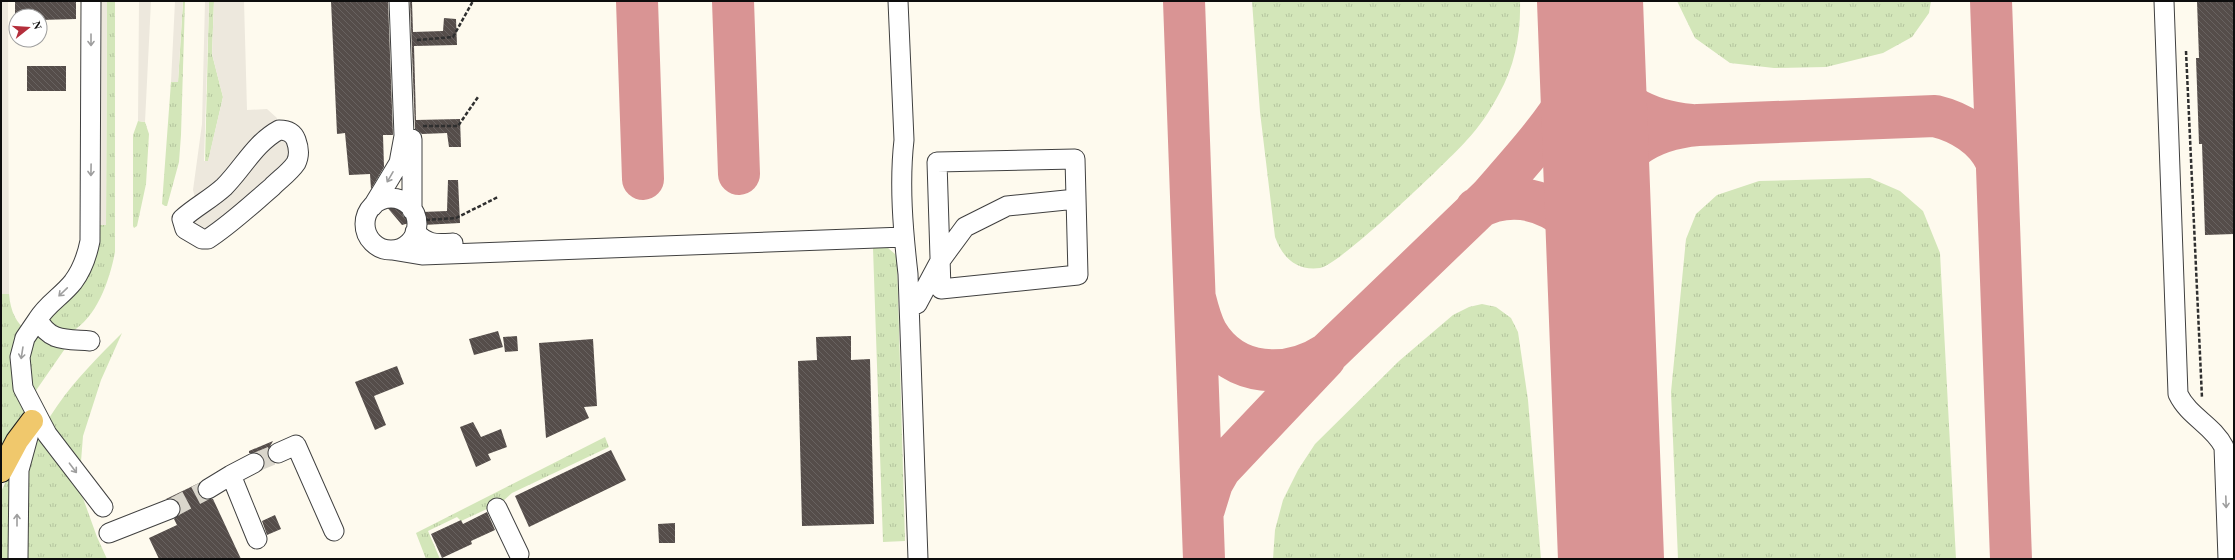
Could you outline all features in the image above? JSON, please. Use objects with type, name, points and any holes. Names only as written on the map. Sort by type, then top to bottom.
[{"type":"main road","points":[[1,471],[17,441],[32,421]]},
{"type":"street","points":[[91,1],[90,241],[87,258],[73,283],[42,311],[25,338],[20,357],[23,388],[47,434],[103,507]]},
{"type":"street","points":[[399,1],[404,136],[399,163],[367,209],[365,220],[367,235],[385,254],[422,255],[904,234]]},
{"type":"street","points":[[408,1],[412,210]]},
{"type":"street","points":[[898,1],[904,140],[902,161],[904,234],[908,274],[918,559]]},
{"type":"street","points":[[910,1],[915,143],[912,161],[926,559]]},
{"type":"street","points":[[2164,1],[2178,394],[2184,407],[2219,437],[2224,447],[2228,559]]},
{"type":"street","points":[[2173,1],[2186,386],[2188,398],[2231,434],[2234,467]]},
{"type":"street","points":[[279,130],[286,130],[295,136],[299,148],[296,163],[252,205],[222,230],[208,239],[202,239],[186,230],[178,217],[222,188],[245,164],[253,151],[272,134],[279,130]]},
{"type":"street","points":[[1075,159],[1078,275],[941,289],[940,261],[937,162],[1075,159]]},
{"type":"street","points":[[367,209],[379,201],[394,199],[406,203],[412,210],[416,220],[415,232],[406,245],[385,254]]},
{"type":"street","points":[[917,304],[940,261],[965,227],[1007,206],[1076,199]]},
{"type":"street","points":[[415,232],[424,241],[436,244],[904,234]]},
{"type":"street","points":[[38,319],[43,329],[52,336],[90,341]]},
{"type":"street","points":[[18,559],[19,470],[32,421]]},
{"type":"street","points":[[278,453],[296,445],[334,531]]},
{"type":"street","points":[[208,489],[254,463]]},
{"type":"street","points":[[231,475],[257,539]]},
{"type":"street","points":[[498,508],[519,554]]},
{"type":"street","points":[[109,533],[170,510]]},
{"type":"path","points":[[409,40],[453,37],[473,1]]},
{"type":"path","points":[[2186,51],[2202,411]]},
{"type":"path","points":[[458,126],[478,97]]},
{"type":"path","points":[[456,218],[498,197]]},
{"type":"path","points":[[367,209],[360,229],[362,238],[368,249],[385,254]]},
{"type":"green space","points":[[107,1],[115,1],[115,252],[110,274],[95,308],[80,326],[71,332],[50,324],[48,312],[98,225],[106,225]]},
{"type":"green space","points":[[183,1],[185,1],[179,162],[167,206],[165,206],[162,204],[171,82],[178,82]]},
{"type":"green space","points":[[209,1],[214,1],[212,54],[223,97],[208,162],[205,162]]},
{"type":"green space","points":[[1252,1],[1520,1],[1518,37],[1513,61],[1505,83],[1480,124],[1471,136],[1394,211],[1349,250],[1331,263],[1320,268],[1304,267],[1292,262],[1286,257],[1275,237],[1260,112]]},
{"type":"green space","points":[[1677,1],[1931,1],[1929,13],[1912,37],[1883,53],[1826,67],[1774,68],[1730,63],[1695,38]]},
{"type":"green space","points":[[138,121],[145,122],[149,134],[146,184],[137,226],[134,228],[133,135]]},
{"type":"green space","points":[[1870,178],[1900,191],[1923,211],[1940,253],[1956,559],[1678,559],[1671,392],[1686,239],[1696,214],[1717,195],[1759,181]]},
{"type":"green space","points":[[873,248],[888,248],[895,254],[897,259],[905,541],[883,542]]},
{"type":"green space","points":[[1,294],[9,294],[11,307],[15,317],[21,326],[28,332],[47,339],[71,340],[37,389],[1,453]]},
{"type":"green space","points":[[1482,304],[1496,307],[1511,318],[1518,332],[1528,400],[1541,559],[1273,559],[1275,530],[1283,500],[1298,470],[1315,444],[1399,361],[1453,315],[1469,307]]},
{"type":"green space","points":[[122,333],[101,380],[83,436],[79,487],[97,537],[107,559],[26,559],[23,495],[27,470],[34,447],[58,405],[72,386]]},
{"type":"green space","points":[[605,437],[609,447],[512,493],[502,502],[461,521],[457,517],[428,531],[440,559],[426,559],[416,533]]},
{"type":"green space","points":[[16,459],[12,559],[1,559],[1,492]]},
{"type":"shaded area","points":[[1,1],[8,1],[9,294],[1,294]]},
{"type":"shaded area","points":[[98,1],[107,1],[106,225],[98,225]]},
{"type":"shaded area","points":[[139,1],[151,1],[145,122],[138,121]]},
{"type":"shaded area","points":[[175,1],[183,1],[178,82],[171,82]]},
{"type":"shaded area","points":[[205,1],[209,1],[204,161],[208,161],[223,97],[212,54],[214,1],[244,1],[247,110],[267,109],[277,118],[276,121],[217,182],[195,198],[193,190],[202,124]]},
{"type":"shaded area","points":[[277,139],[285,139],[294,156],[211,228],[202,230],[193,224],[192,220]]},
{"type":"building","points":[[15,1],[76,1],[76,19],[48,20],[48,8],[15,8]]},
{"type":"building","points":[[331,1],[388,1],[393,135],[383,135],[384,167],[371,189],[370,174],[349,175],[345,133],[337,134]]},
{"type":"building","points":[[410,1],[412,1],[413,32],[443,31],[444,18],[456,19],[457,45],[414,46],[416,120],[460,119],[461,147],[449,147],[447,133],[422,134],[415,129]]},
{"type":"building","points":[[2197,1],[2234,1],[2234,234],[2205,235],[2202,144],[2199,144],[2196,58],[2199,58]]},
{"type":"building","points":[[27,66],[66,66],[66,91],[27,91]]},
{"type":"building","points":[[448,180],[458,180],[460,223],[423,225],[417,221],[402,225],[386,206],[393,195],[401,205],[403,216],[412,221],[418,219],[422,212],[447,211]]},
{"type":"building","points":[[498,331],[503,347],[474,355],[469,339]]},
{"type":"building","points":[[517,336],[518,351],[505,352],[503,337]]},
{"type":"building","points":[[851,336],[851,360],[870,359],[874,524],[802,526],[798,361],[817,360],[816,337]]},
{"type":"building","points":[[593,339],[597,406],[584,407],[589,418],[546,438],[539,343]]},
{"type":"building","points":[[397,366],[404,384],[374,396],[386,425],[375,430],[355,382]]},
{"type":"building","points":[[473,422],[481,437],[501,429],[507,447],[488,454],[491,460],[476,467],[460,427]]},
{"type":"building","points":[[273,441],[267,452],[268,458],[275,463],[264,468],[264,458],[260,454],[249,453],[249,451]]},
{"type":"building","points":[[611,450],[626,480],[529,527],[515,496]]},
{"type":"building","points":[[199,483],[198,494],[203,499],[213,499],[241,559],[159,559],[149,538],[177,525],[174,519],[181,510],[177,500],[166,499]]},
{"type":"building","points":[[487,512],[495,530],[471,541],[472,544],[442,558],[431,534],[461,520],[463,524]]},
{"type":"building","points":[[275,515],[281,529],[267,535],[262,521]]},
{"type":"building","points":[[675,523],[675,543],[659,543],[658,524]]},
{"type":"taxiway","points":[[637,1],[643,179]]},
{"type":"taxiway","points":[[733,1],[739,174]]},
{"type":"taxiway","points":[[1184,1],[1204,559]]},
{"type":"taxiway","points":[[1991,1],[2011,559]]},
{"type":"taxiway","points":[[1592,35],[1596,63],[1603,78],[1622,100],[1647,115],[1661,120],[1691,125]]},
{"type":"taxiway","points":[[1195,298],[1201,320],[1207,333],[1218,348],[1232,359],[1247,366],[1263,370],[1279,370],[1296,367],[1328,353],[1489,198],[1533,148],[1571,94],[1578,80],[1592,35]]},
{"type":"taxiway","points":[[1601,286],[1599,215],[1604,187],[1622,158],[1634,147],[1648,138],[1663,132],[1680,127],[1698,125],[1935,116],[1954,122],[1971,132],[1985,145],[1996,161]]},
{"type":"taxiway","points":[[1476,209],[1495,201],[1515,199],[1534,201],[1552,208],[1568,219],[1581,234],[1592,251],[1598,270]]},
{"type":"taxiway","points":[[1204,509],[1212,483],[1220,469],[1325,358]]},
{"type":"runway","points":[[1590,1],[1611,559]]},
{"type":"tunnel","points":[[254,463],[278,453]]},
{"type":"tunnel","points":[[170,509],[208,489]]}]
